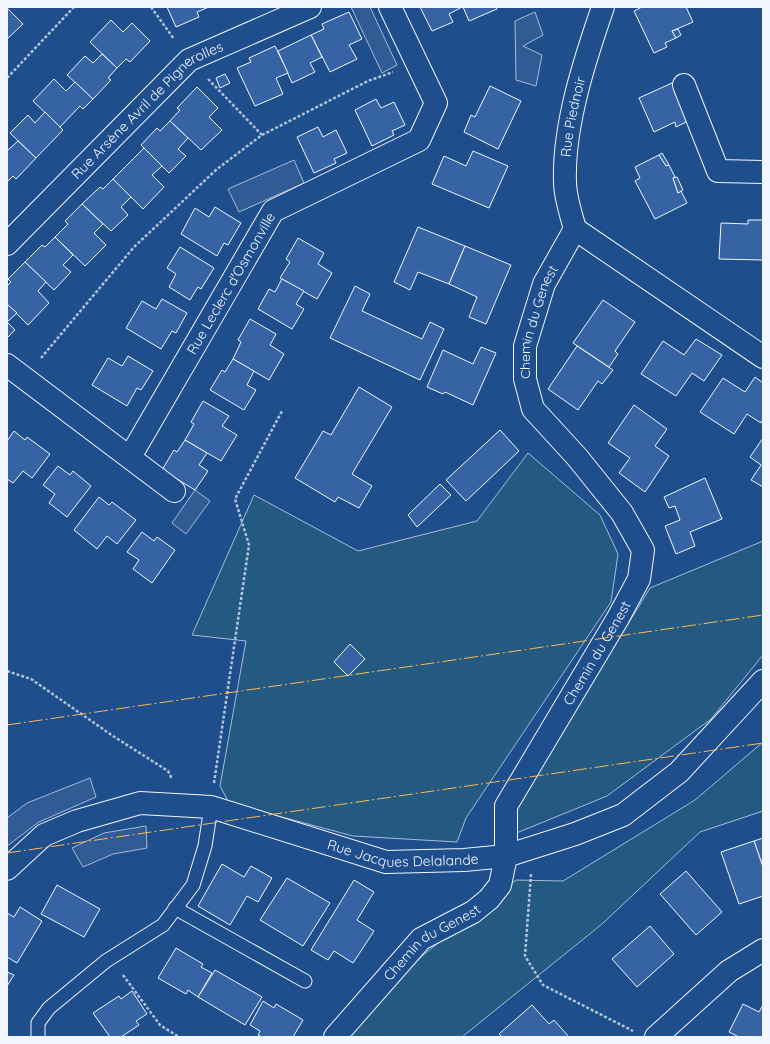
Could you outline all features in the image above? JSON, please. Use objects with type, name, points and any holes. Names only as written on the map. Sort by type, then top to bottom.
[{"type":"street","name":"Rue Arsène Avril de Pignerolles","points":[[7,244],[189,60],[310,7]]},
{"type":"street","name":"Rue Leclerc d'Osmonville","points":[[130,457],[273,211],[420,140],[436,103],[390,7]]},
{"type":"street","name":"Rue Piednoir","points":[[575,229],[565,183],[565,150],[584,63],[603,7]]},
{"type":"street","points":[[684,85],[718,171],[763,172]]},
{"type":"street","points":[[575,229],[763,357]]},
{"type":"street","name":"Chemin du Genest","points":[[335,1037],[421,939],[473,912],[489,900],[500,885],[506,856],[506,806],[618,618],[638,579],[643,550],[622,513],[577,457],[533,409],[525,379],[524,346],[544,284],[575,229]]},
{"type":"street","points":[[7,365],[130,457],[174,492]]},
{"type":"street","name":"Rue Jacques Delalande","points":[[7,869],[44,835],[77,821],[140,803],[211,807],[386,862],[464,860],[506,856],[574,834],[623,815],[679,772],[763,681]]},
{"type":"street","points":[[647,1035],[729,971],[763,950]]},
{"type":"lane","points":[[38,1037],[38,1023],[49,1008],[111,958],[163,924],[193,885],[205,846],[211,807]]},
{"type":"lane","points":[[175,908],[306,981]]},
{"type":"path","points":[[7,78],[74,7]]},
{"type":"path","points":[[24,378],[134,247],[217,169],[262,134],[368,81],[417,64]]},
{"type":"path","points":[[211,807],[249,545],[235,499],[282,411]]},
{"type":"path","points":[[7,671],[31,679],[113,736],[168,771],[176,789],[176,805]]},
{"type":"path","points":[[533,848],[525,956],[543,984],[647,1035]]},
{"type":"path","points":[[111,958],[160,1025],[180,1037]]},
{"type":"shaded area","points":[[351,7],[370,7],[397,65],[382,73]]},
{"type":"shaded area","points":[[535,12],[543,35],[523,46],[542,55],[536,86],[516,80],[515,21]]},
{"type":"shaded area","points":[[294,160],[304,183],[239,212],[228,189]]},
{"type":"shaded area","points":[[528,453],[600,515],[618,554],[611,602],[466,818],[457,842],[353,836],[229,803],[220,786],[246,641],[192,635],[254,495],[358,551],[477,521]]},
{"type":"shaded area","points":[[195,490],[210,501],[186,534],[172,523]]},
{"type":"shaded area","points":[[763,541],[763,655],[711,719],[607,796],[514,834],[513,812],[650,588]]},
{"type":"shaded area","points":[[763,742],[763,811],[700,832],[602,924],[462,1037],[342,1037],[422,956],[516,880],[563,881],[695,800]]},
{"type":"shaded area","points":[[90,778],[96,797],[39,822],[7,846],[7,818],[27,803]]},
{"type":"shaded area","points":[[146,826],[147,848],[113,854],[83,867],[72,848],[104,833]]},
{"type":"building","points":[[167,7],[209,7],[197,12],[199,17],[176,27]]},
{"type":"building","points":[[420,7],[462,7],[449,14],[453,22],[432,31]]},
{"type":"building","points":[[463,7],[496,7],[497,9],[469,21]]},
{"type":"building","points":[[642,7],[686,7],[693,22],[672,31],[676,38],[665,43],[667,47],[654,53],[634,11]]},
{"type":"building","points":[[7,8],[23,24],[7,39]]},
{"type":"building","points":[[349,12],[362,39],[349,45],[357,59],[330,72],[311,35],[324,29],[322,24]]},
{"type":"building","points":[[111,20],[123,32],[132,23],[150,41],[130,62],[126,59],[117,68],[90,42]]},
{"type":"building","points":[[678,29],[681,35],[676,38],[672,31]]},
{"type":"building","points":[[311,35],[322,57],[310,63],[315,72],[292,83],[278,51]]},
{"type":"building","points":[[275,46],[288,73],[276,78],[283,94],[255,106],[237,68],[251,62],[249,58]]},
{"type":"building","points":[[102,54],[117,68],[108,78],[111,80],[93,99],[67,75],[85,56],[93,63]]},
{"type":"building","points":[[225,74],[230,83],[220,88],[216,78]]},
{"type":"building","points":[[54,79],[66,91],[75,82],[93,99],[83,109],[80,106],[60,127],[33,101]]},
{"type":"building","points":[[672,83],[690,120],[676,127],[675,122],[654,132],[639,98]]},
{"type":"building","points":[[490,86],[521,101],[498,149],[464,132],[471,115],[475,117]]},
{"type":"building","points":[[197,87],[218,108],[209,117],[222,130],[201,150],[170,121],[180,110],[177,108]]},
{"type":"building","points":[[376,99],[381,108],[394,102],[405,125],[392,131],[394,135],[372,146],[355,110]]},
{"type":"building","points":[[45,112],[63,130],[36,158],[10,133],[28,115],[35,123]]},
{"type":"building","points":[[170,121],[188,138],[178,149],[186,156],[169,173],[141,145],[157,128],[160,131]]},
{"type":"building","points":[[318,127],[323,137],[336,130],[347,153],[334,159],[336,163],[314,173],[297,137]]},
{"type":"building","points":[[18,141],[36,158],[16,179],[13,176],[7,182],[7,149],[8,150]]},
{"type":"building","points":[[144,148],[162,166],[152,175],[164,187],[143,209],[113,179]]},
{"type":"building","points":[[473,151],[508,166],[489,208],[432,184],[444,156],[466,166]]},
{"type":"building","points":[[662,153],[669,165],[666,166],[659,155]]},
{"type":"building","points":[[659,155],[666,166],[669,165],[675,177],[673,178],[678,193],[681,191],[687,203],[655,219],[635,181],[640,178],[635,167]]},
{"type":"building","points":[[677,177],[683,190],[678,193],[673,178]]},
{"type":"building","points":[[113,179],[131,197],[121,207],[128,215],[111,231],[82,204],[100,187],[103,189]]},
{"type":"building","points":[[82,204],[103,224],[94,233],[106,245],[85,266],[55,237],[68,224],[65,221]]},
{"type":"building","points":[[215,207],[241,223],[228,245],[224,243],[217,256],[181,234],[195,208],[209,217]]},
{"type":"building","points":[[748,220],[763,220],[763,260],[719,259],[721,223],[748,224]]},
{"type":"building","points":[[418,227],[465,246],[449,284],[418,272],[410,290],[394,282]]},
{"type":"building","points":[[55,237],[73,255],[63,265],[71,272],[54,290],[25,262],[42,245],[45,247]]},
{"type":"building","points":[[298,238],[324,253],[318,264],[332,273],[317,299],[280,278],[290,262],[286,259]]},
{"type":"building","points":[[465,246],[511,265],[486,324],[469,317],[477,297],[449,284]]},
{"type":"building","points":[[180,247],[214,268],[201,289],[198,287],[190,300],[169,287],[176,274],[167,268]]},
{"type":"building","points":[[25,262],[46,282],[38,291],[49,303],[28,325],[7,304],[7,286],[11,282],[8,279]]},
{"type":"building","points":[[282,279],[304,291],[296,304],[304,309],[292,329],[258,309],[269,289],[275,292]]},
{"type":"building","points":[[355,286],[370,294],[362,311],[422,339],[430,322],[444,329],[420,380],[330,338]]},
{"type":"building","points":[[162,299],[187,313],[176,333],[172,331],[161,349],[126,328],[142,301],[156,309]]},
{"type":"building","points":[[603,300],[635,322],[615,351],[618,354],[609,367],[573,343]]},
{"type":"building","points":[[7,304],[17,313],[7,322]]},
{"type":"building","points":[[250,319],[276,334],[270,345],[284,354],[269,380],[233,359],[241,342],[238,340]]},
{"type":"building","points":[[7,322],[15,330],[7,338]]},
{"type":"building","points":[[696,339],[722,355],[704,381],[692,373],[676,396],[641,374],[663,341],[684,355]]},
{"type":"building","points":[[577,346],[613,370],[602,384],[598,381],[578,410],[548,389]]},
{"type":"building","points":[[481,347],[496,353],[473,405],[445,392],[443,394],[427,387],[443,350],[473,364]]},
{"type":"building","points":[[128,356],[153,371],[141,390],[137,388],[127,406],[92,385],[108,358],[122,366]]},
{"type":"building","points":[[233,359],[254,371],[247,385],[256,390],[244,410],[210,390],[222,370],[225,372]]},
{"type":"building","points":[[755,377],[763,383],[763,419],[761,423],[747,414],[734,434],[700,412],[723,378],[745,392]]},
{"type":"building","points":[[359,387],[392,407],[352,474],[372,486],[359,508],[338,497],[335,502],[295,478],[323,431],[331,435]]},
{"type":"building","points":[[203,401],[229,416],[222,426],[237,435],[221,461],[185,440],[194,424],[191,422]]},
{"type":"building","points":[[634,405],[667,429],[655,446],[669,456],[645,492],[619,473],[630,458],[608,443]]},
{"type":"building","points":[[500,430],[519,451],[466,501],[446,480]]},
{"type":"building","points":[[14,431],[25,440],[27,437],[50,454],[32,478],[23,471],[13,483],[7,479],[7,441]]},
{"type":"building","points":[[763,438],[763,487],[751,480],[761,465],[750,457]]},
{"type":"building","points":[[185,440],[207,453],[199,465],[208,471],[195,490],[162,470],[174,450],[177,452]]},
{"type":"building","points":[[58,466],[70,475],[73,471],[91,486],[67,517],[49,503],[55,494],[43,485]]},
{"type":"building","points":[[705,478],[722,519],[690,532],[695,546],[676,554],[665,526],[680,520],[675,506],[669,508],[664,497]]},
{"type":"building","points":[[440,484],[451,495],[417,527],[408,515]]},
{"type":"building","points":[[99,497],[109,505],[112,502],[136,520],[117,544],[107,536],[97,549],[74,530]]},
{"type":"building","points":[[142,532],[154,541],[157,537],[175,550],[152,583],[133,569],[139,560],[127,552]]},
{"type":"building","points":[[350,644],[365,659],[348,676],[334,662]]},
{"type":"building","points":[[763,838],[763,867],[754,841]]},
{"type":"building","points":[[754,841],[763,867],[763,896],[739,904],[721,852]]},
{"type":"building","points":[[222,864],[244,877],[251,866],[272,878],[258,902],[247,896],[230,925],[198,906]]},
{"type":"building","points":[[686,871],[722,912],[696,935],[660,894]]},
{"type":"building","points":[[287,878],[330,903],[303,946],[260,920]]},
{"type":"building","points":[[354,880],[374,892],[357,920],[374,931],[353,963],[334,951],[328,960],[311,950]]},
{"type":"building","points":[[57,885],[100,909],[84,937],[41,914]]},
{"type":"building","points":[[20,907],[42,921],[17,963],[7,957],[7,913],[14,917]]},
{"type":"building","points":[[650,926],[674,954],[637,987],[612,959]]},
{"type":"building","points":[[176,948],[203,964],[201,967],[212,973],[198,997],[188,990],[186,994],[158,978]]},
{"type":"building","points":[[215,970],[262,997],[245,1025],[198,997]]},
{"type":"building","points":[[7,972],[14,975],[7,986]]},
{"type":"building","points":[[132,991],[147,1014],[136,1021],[139,1025],[121,1037],[110,1037],[93,1013],[119,996],[121,999]]},
{"type":"building","points":[[263,1001],[274,1008],[276,1004],[303,1020],[293,1037],[262,1037],[258,1035],[260,1031],[250,1025]]},
{"type":"building","points":[[743,1004],[759,1012],[763,1005],[763,1037],[739,1037],[729,1032]]},
{"type":"building","points":[[532,1005],[549,1024],[554,1020],[569,1037],[502,1037],[499,1034]]},
{"type":"power","points":[[7,725],[763,615]]},
{"type":"power","points":[[7,853],[763,743]]}]
